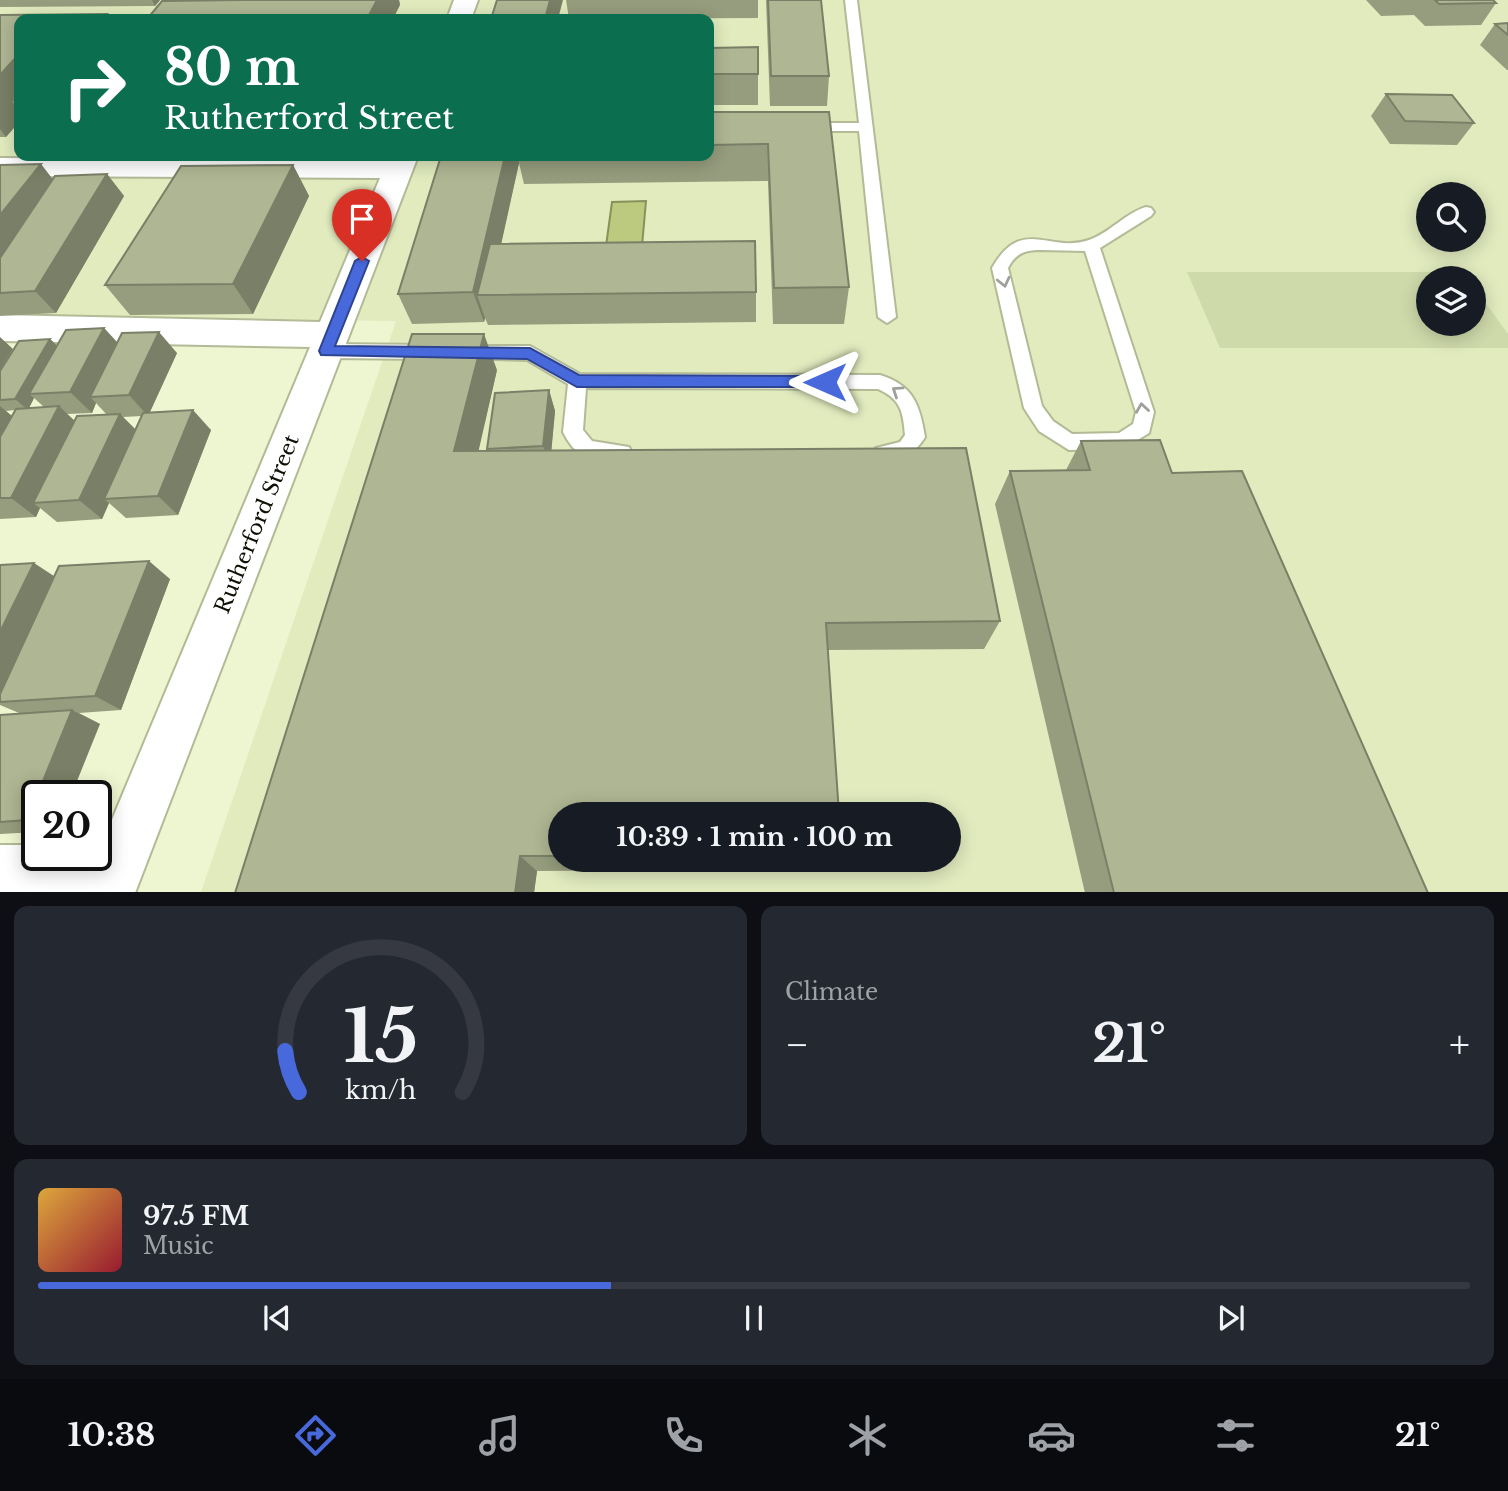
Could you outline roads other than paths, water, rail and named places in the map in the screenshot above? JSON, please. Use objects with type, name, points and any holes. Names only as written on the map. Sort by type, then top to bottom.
[{"type":"street","points":[[0,167],[401,162]]},
{"type":"street","name":"Rutherford Street","points":[[112,883],[401,162]]},
{"type":"street","points":[[0,328],[329,343]]},
{"type":"street","points":[[0,871],[112,883]]},
{"type":"lane","points":[[851,0],[887,317]]},
{"type":"lane","points":[[787,127],[866,127]]},
{"type":"lane","points":[[1091,245],[1145,412],[1142,428],[1123,441],[1069,442],[1046,426],[1033,408],[1000,268],[1005,254],[1021,245],[1091,245],[1146,212]]},
{"type":"lane","points":[[329,343],[530,353],[577,381],[880,382],[898,389],[911,403],[915,437],[906,448],[886,454],[859,454]]},
{"type":"lane","points":[[577,381],[573,432],[586,448],[613,453],[640,453]]}]
